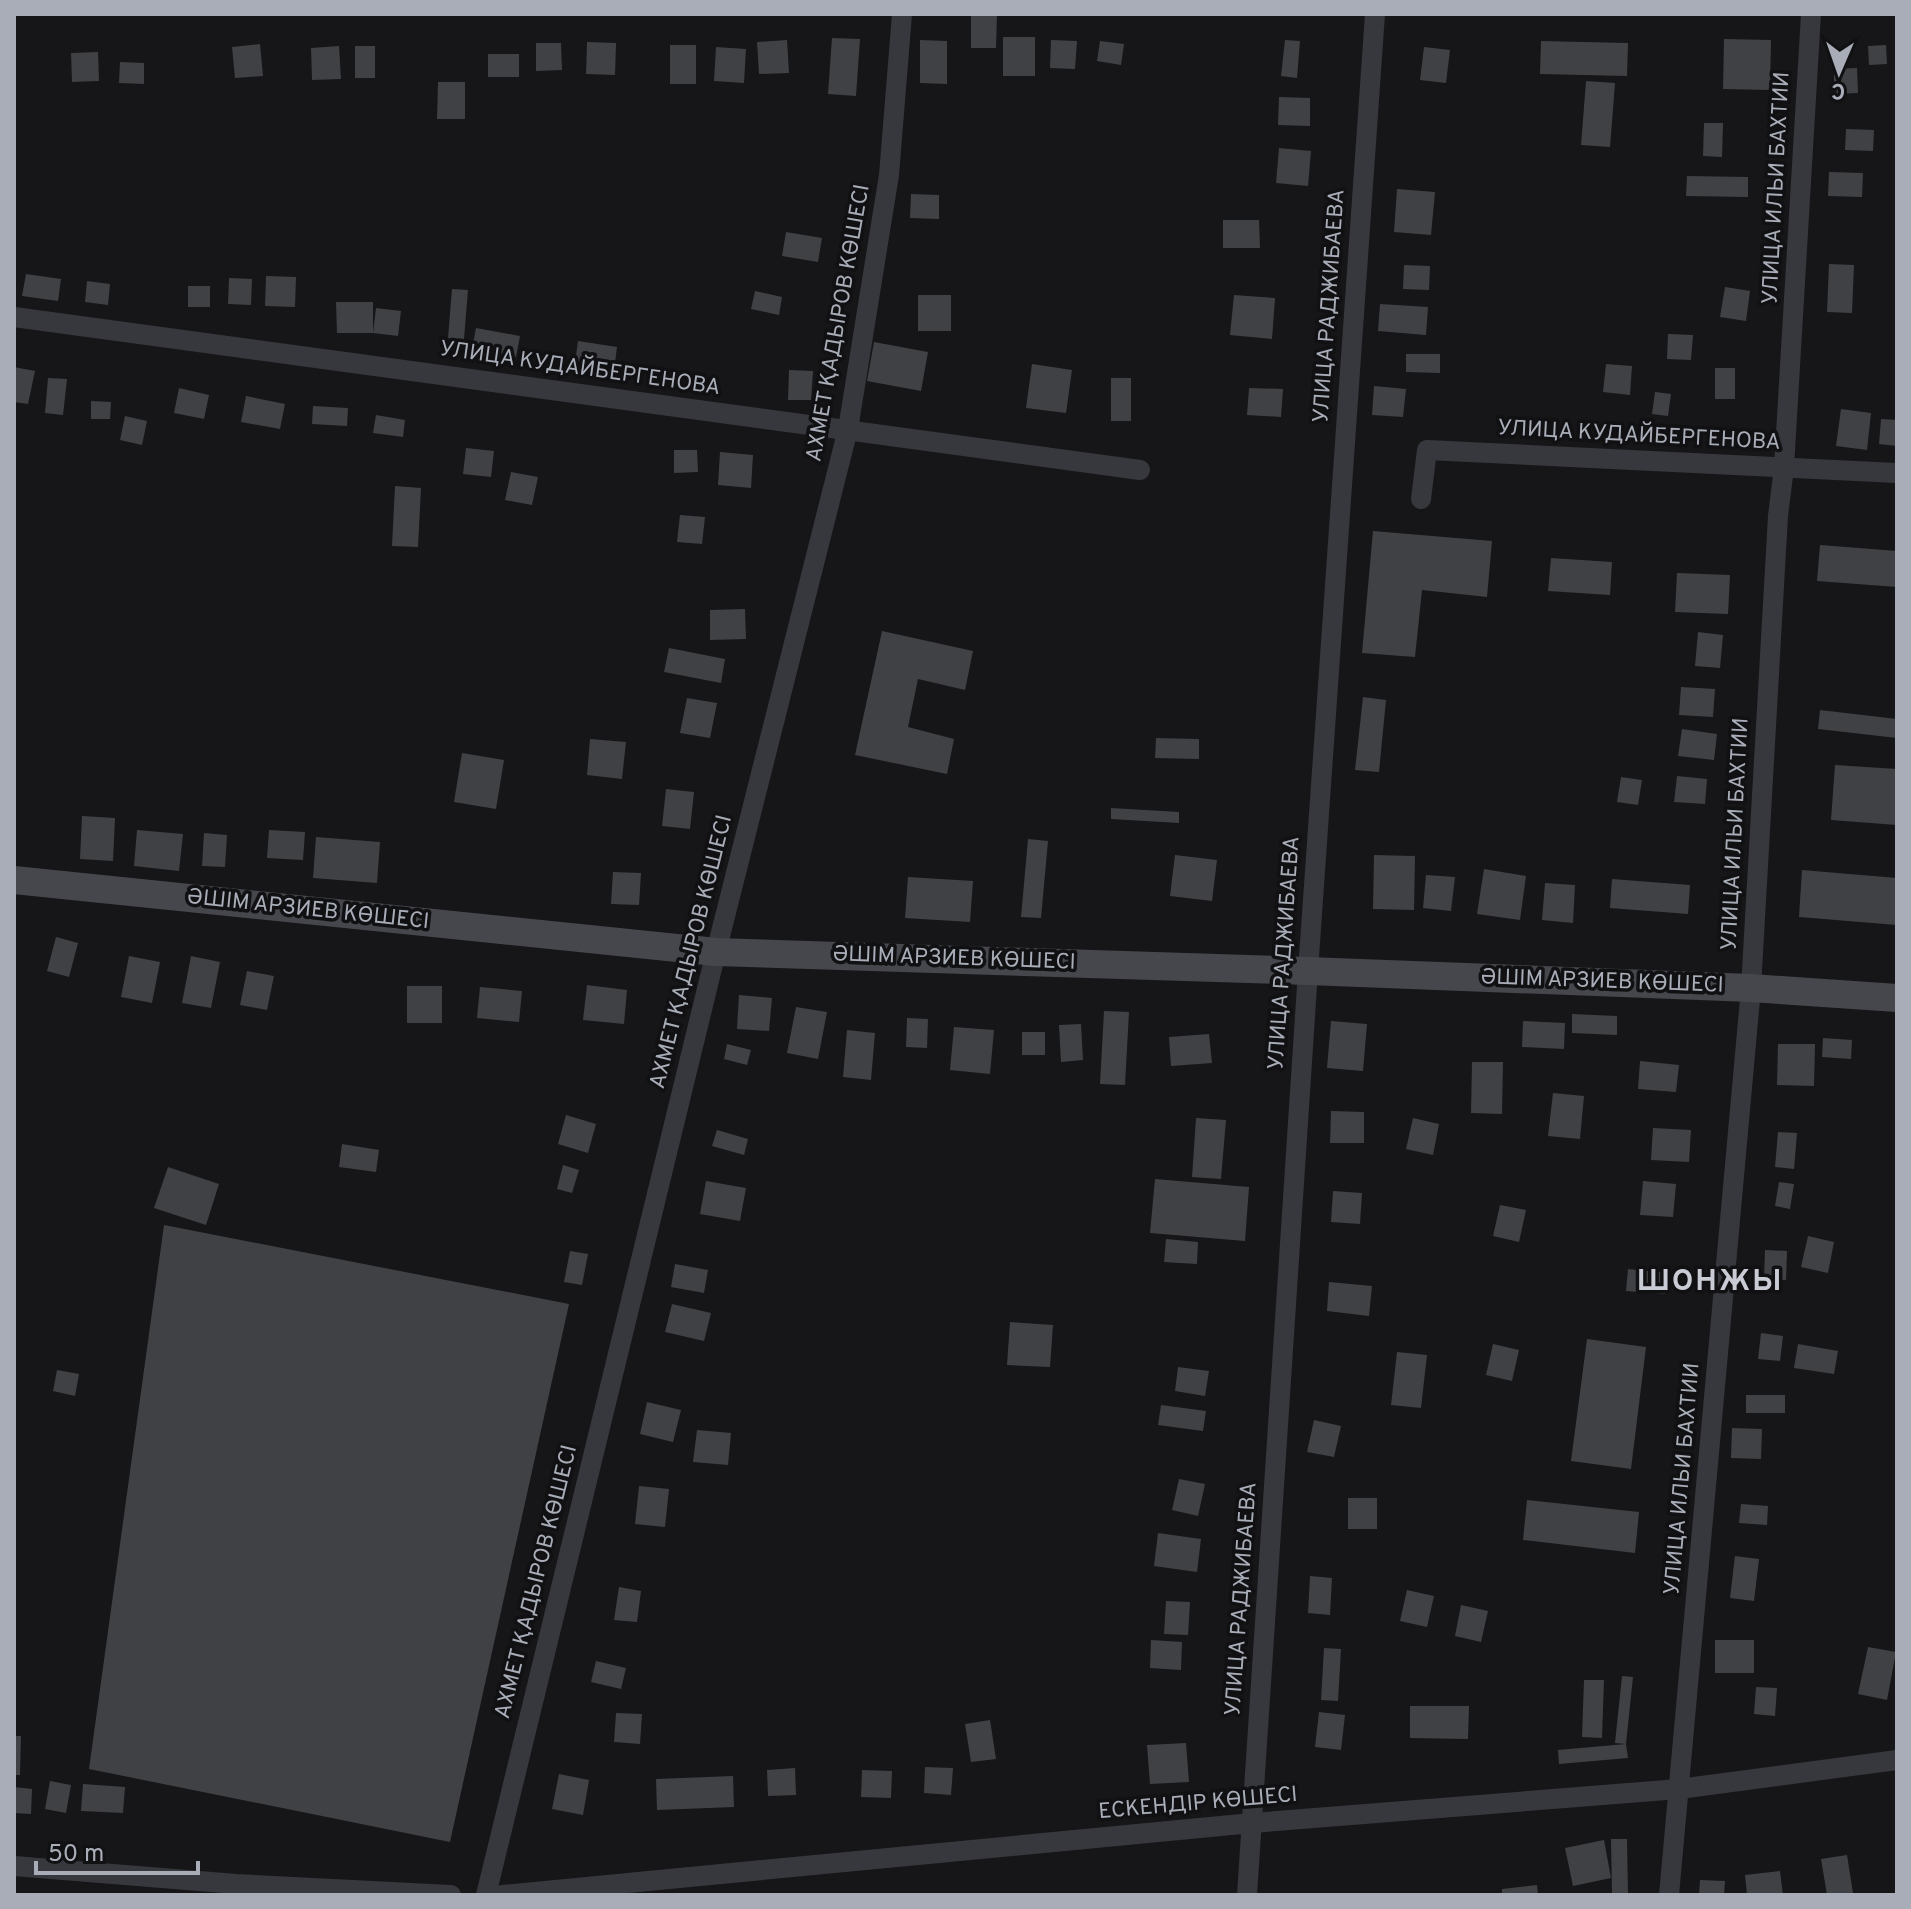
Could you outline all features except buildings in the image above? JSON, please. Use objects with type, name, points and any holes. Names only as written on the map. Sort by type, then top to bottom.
[{"type":"street","name":"АХМЕТ ҚАДЫРОВ КӨШЕСІ","points":[[486,1895],[716,952],[848,429],[889,175],[902,14]]},
{"type":"street","name":"УЛИЦА РАДЖИБАЕВА","points":[[1247,1895],[1375,14]]},
{"type":"street","name":"УЛИЦА ИЛЬИ БАХТИИ","points":[[1669,1895],[1751,988],[1811,14]]},
{"type":"street","name":"УЛИЦА КУДАЙБЕРГЕНОВА","points":[[14,317],[1140,470]]},
{"type":"street","name":"УЛИЦА КУДАЙБЕРГЕНОВА","points":[[1421,499],[1427,450],[1897,473]]},
{"type":"street","name":"ӘШІМ АРЗИЕВ КӨШЕСІ","points":[[14,880],[716,952],[1751,988],[1897,998]]},
{"type":"street","name":"ЕСКЕНДІР КӨШЕСІ","points":[[502,1895],[1252,1823],[1679,1789],[1897,1760]]},
{"type":"street","points":[[14,1866],[236,1884],[451,1895]]},
{"type":"district","name":"ШОНЖЫ","points":[[1710,1282]]}]
